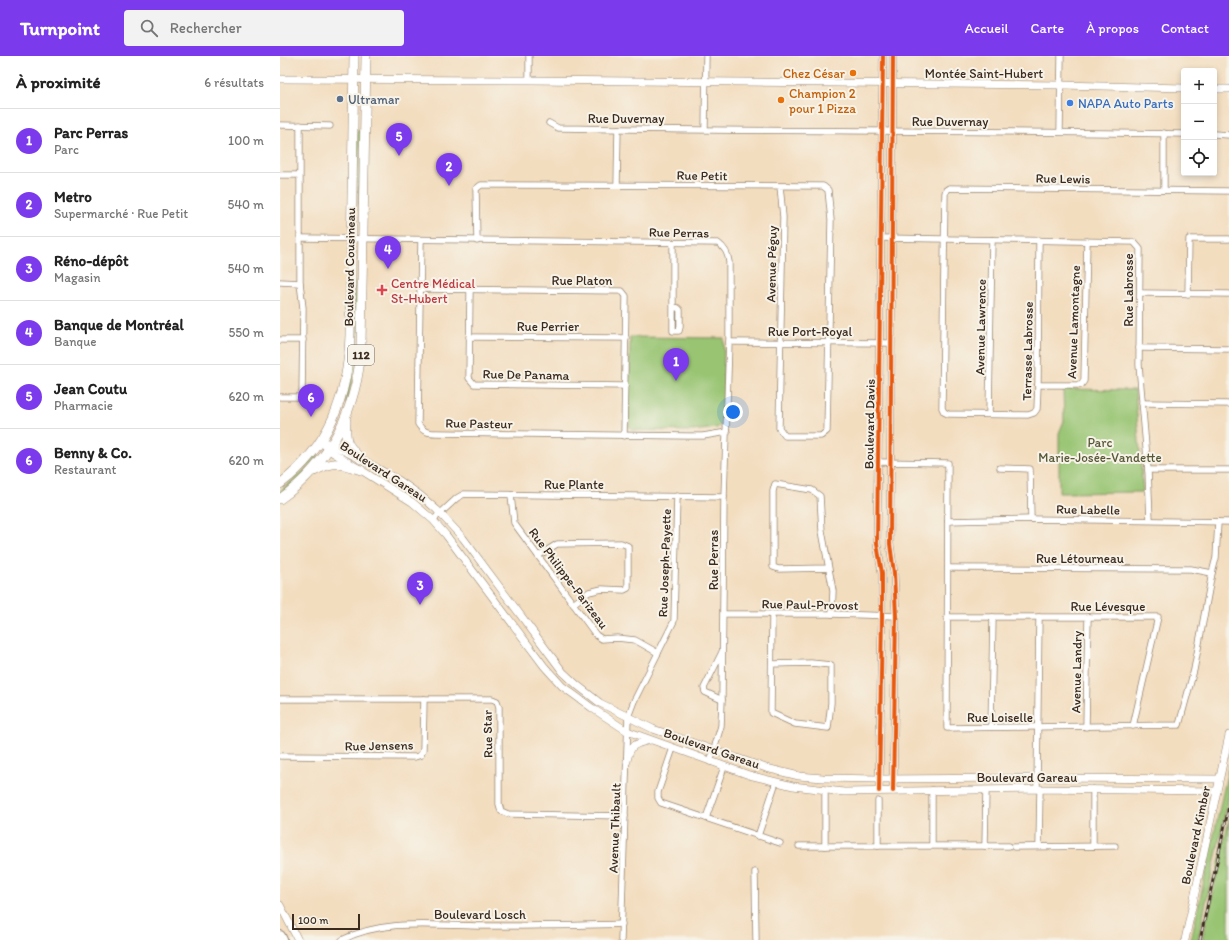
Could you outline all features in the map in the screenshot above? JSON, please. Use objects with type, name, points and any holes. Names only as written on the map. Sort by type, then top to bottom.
[{"type":"highway","points":[[280,936],[282,940]]},
{"type":"main road","name":"Boulevard Cousineau","points":[[280,484],[301,465],[321,441],[334,416],[348,370],[352,238],[354,56]]},
{"type":"main road","name":"Boulevard Cousineau","points":[[280,499],[311,472],[330,447],[346,416],[357,384],[360,362],[366,56]]},
{"type":"main road","points":[[346,416],[345,434],[347,441],[351,449],[361,459]]},
{"type":"main road","points":[[311,472],[332,463],[361,470]]},
{"type":"street","points":[[529,56],[529,80]]},
{"type":"street","points":[[705,129],[706,56]]},
{"type":"street","name":"Boulevard Davis","points":[[879,791],[882,573],[877,544],[883,56]]},
{"type":"street","name":"Boulevard Davis","points":[[893,56],[890,462],[890,544],[894,574],[896,616],[893,790]]},
{"type":"street","points":[[1060,132],[1061,56]]},
{"type":"street","name":"Montée Saint-Hubert","points":[[280,78],[1061,85],[1181,88]]},
{"type":"street","points":[[1217,89],[1229,89]]},
{"type":"street","name":"Rue Duvernay","points":[[549,123],[558,128],[1181,134]]},
{"type":"street","points":[[280,125],[330,126]]},
{"type":"street","points":[[280,397],[302,397],[303,308],[300,283],[300,125]]},
{"type":"street","points":[[617,185],[618,129]]},
{"type":"street","points":[[1164,133],[1164,190]]},
{"type":"street","points":[[1217,134],[1229,135]]},
{"type":"street","points":[[280,175],[299,175]]},
{"type":"street","name":"Rue Petit","points":[[477,240],[476,189],[481,185],[823,186],[828,190],[831,220],[829,342]]},
{"type":"street","name":"Avenue Péguy","points":[[780,186],[783,217],[779,428],[785,436],[821,436],[827,431],[829,342]]},
{"type":"street","name":"Rue Lewis","points":[[945,239],[945,193],[949,188],[1229,191]]},
{"type":"street","name":"Rue Perras","points":[[301,238],[673,242],[718,243],[724,247],[728,253],[729,262],[729,342],[724,497],[722,700],[721,726],[710,762]]},
{"type":"street","name":"Rue Labrosse","points":[[881,238],[1134,242],[1140,249],[1139,365],[1148,470],[1150,520]]},
{"type":"street","name":"Terrasse Labrosse","points":[[945,239],[942,408],[944,412],[948,414],[1028,415],[1034,413],[1037,409],[1039,240]]},
{"type":"street","points":[[1188,294],[1190,239],[1229,239]]},
{"type":"street","name":"Rue Pasteur","points":[[421,240],[418,424],[424,432],[624,436],[703,436],[727,432]]},
{"type":"street","name":"Avenue Lawrence","points":[[990,414],[992,240]]},
{"type":"street","name":"Avenue Lamontagne","points":[[1038,385],[1081,385],[1084,381],[1087,241]]},
{"type":"street","points":[[673,242],[674,307]]},
{"type":"street","points":[[280,282],[300,283]]},
{"type":"street","name":"Rue Platon","points":[[420,289],[622,291],[626,296],[624,436]]},
{"type":"street","name":"Rue De Panama","points":[[470,290],[469,378],[474,384],[625,386]]},
{"type":"street","points":[[1140,293],[1229,294]]},
{"type":"street","name":"Rue Perrier","points":[[469,336],[626,338]]},
{"type":"street","points":[[280,340],[303,340]]},
{"type":"street","name":"Rue Port-Royal","points":[[729,342],[891,343]]},
{"type":"street","points":[[1139,348],[1229,349]]},
{"type":"street","points":[[1142,403],[1229,404]]},
{"type":"street","name":"Boulevard Gareau","points":[[321,441],[361,470],[404,496],[433,520],[446,534],[544,666],[562,686],[592,708],[627,730],[650,740],[748,775],[793,786],[844,792],[893,790],[1038,789],[1217,791]]},
{"type":"street","name":"Boulevard Gareau","points":[[330,447],[361,459],[412,488],[441,513],[463,538],[563,672],[577,686],[600,703],[653,729],[766,768],[799,776],[879,779],[1037,778],[1219,780]]},
{"type":"street","name":"Rue Loiselle","points":[[878,462],[948,463],[947,728],[1179,726],[1194,670],[1216,558],[1218,522]]},
{"type":"street","points":[[1000,468],[1030,469],[1031,519]]},
{"type":"street","points":[[1148,470],[1229,470]]},
{"type":"street","points":[[828,568],[779,569],[773,567],[773,491],[775,484],[812,490],[820,496],[822,531],[833,591],[832,614]]},
{"type":"street","name":"Rue Plante","points":[[433,520],[457,498],[464,494],[724,497]]},
{"type":"street","name":"Rue Philippe-Parizeau","points":[[511,495],[514,523],[596,635],[602,639],[617,638],[635,640],[658,653]]},
{"type":"street","name":"Rue Joseph-Payette","points":[[628,717],[634,701],[674,621],[677,496]]},
{"type":"street","name":"Rue Labelle","points":[[948,521],[1031,519],[1229,522]]},
{"type":"street","points":[[538,556],[557,544],[621,543],[628,546],[628,588],[624,590],[602,589],[589,592],[573,604]]},
{"type":"street","name":"Rue Létourneau","points":[[948,568],[1191,569],[1212,573]]},
{"type":"street","name":"Rue Paul-Provost","points":[[724,614],[832,614],[896,616]]},
{"type":"street","points":[[772,614],[771,713],[794,724],[828,728],[831,703],[831,664],[772,664]]},
{"type":"street","name":"Rue Lévesque","points":[[947,617],[1158,617],[1133,726]]},
{"type":"street","points":[[991,728],[992,617]]},
{"type":"street","points":[[1039,617],[1037,778],[1039,846]]},
{"type":"street","name":"Avenue Landry","points":[[1086,726],[1088,617]]},
{"type":"street","name":"Rue Perras","points":[[722,700],[705,692],[704,688],[723,650]]},
{"type":"street","name":"Rue Star","points":[[280,699],[492,699],[497,701],[499,707],[498,804],[502,811],[508,814],[625,816]]},
{"type":"street","name":"Rue Jensens","points":[[280,756],[415,757],[421,755],[423,750],[424,699]]},
{"type":"street","name":"Avenue Thibault","points":[[621,940],[628,717]]},
{"type":"street","name":"Boulevard Kimber","points":[[1185,940],[1229,735]]},
{"type":"street","points":[[627,761],[631,748],[638,743],[650,740]]},
{"type":"street","points":[[673,748],[658,792],[658,798],[661,803],[780,844]]},
{"type":"street","points":[[880,758],[894,758]]},
{"type":"street","points":[[706,818],[724,766]]},
{"type":"street","points":[[758,836],[776,782]]},
{"type":"street","points":[[1093,789],[1093,846]]},
{"type":"street","points":[[825,790],[825,846]]},
{"type":"street","points":[[932,790],[932,846]]},
{"type":"street","points":[[985,846],[986,790]]},
{"type":"street","points":[[878,801],[878,846]]},
{"type":"street","points":[[799,846],[1115,846]]},
{"type":"street","points":[[755,872],[756,940]]},
{"type":"street","points":[[280,905],[298,940]]},
{"type":"street","name":"Boulevard Losch","points":[[342,940],[353,934],[372,928],[400,925],[491,926],[622,924]]},
{"type":"green space","points":[[359,129],[361,137],[359,205],[357,177],[357,130]]},
{"type":"green space","points":[[355,282],[358,300],[357,360],[347,403],[345,403],[353,363]]},
{"type":"green space","points":[[630,337],[724,338],[723,423],[717,428],[692,431],[632,430],[629,426]]},
{"type":"green space","name":"Parc Marie-Josée-Vandette","points":[[1063,389],[1135,390],[1143,492],[1059,493],[1059,433],[1064,421]]},
{"type":"green space","points":[[317,453],[319,455],[304,474],[280,494],[280,491],[303,471]]},
{"type":"green space","points":[[1229,765],[1229,795],[1198,940],[1191,940]]},
{"type":"green space","points":[[1229,818],[1229,940],[1202,940]]},
{"type":"railway","points":[[1200,940],[1229,806]]},
{"type":"cycle path","points":[[879,791],[882,573],[877,544],[883,56]]},
{"type":"cycle path","points":[[893,56],[890,544],[894,573],[896,616],[893,791]]},
{"type":"place","name":"Chez César","points":[[853,73]]},
{"type":"place","name":"Ultramar","points":[[340,99]]},
{"type":"place","name":"Champion 2 pour 1 Pizza","points":[[781,100]]},
{"type":"place","name":"NAPA Auto Parts","points":[[1070,103]]},
{"type":"place","name":"Jean Coutu","points":[[399,156]]},
{"type":"place","name":"Metro","points":[[449,186]]},
{"type":"place","name":"Banque de Montréal","points":[[388,269]]},
{"type":"place","name":"Centre Médical St-Hubert","points":[[382,290]]},
{"type":"place","name":"Parc Perras","points":[[676,381]]},
{"type":"place","name":"Benny & Co.","points":[[311,417]]},
{"type":"place","name":"Réno-dépôt","points":[[420,605]]}]
